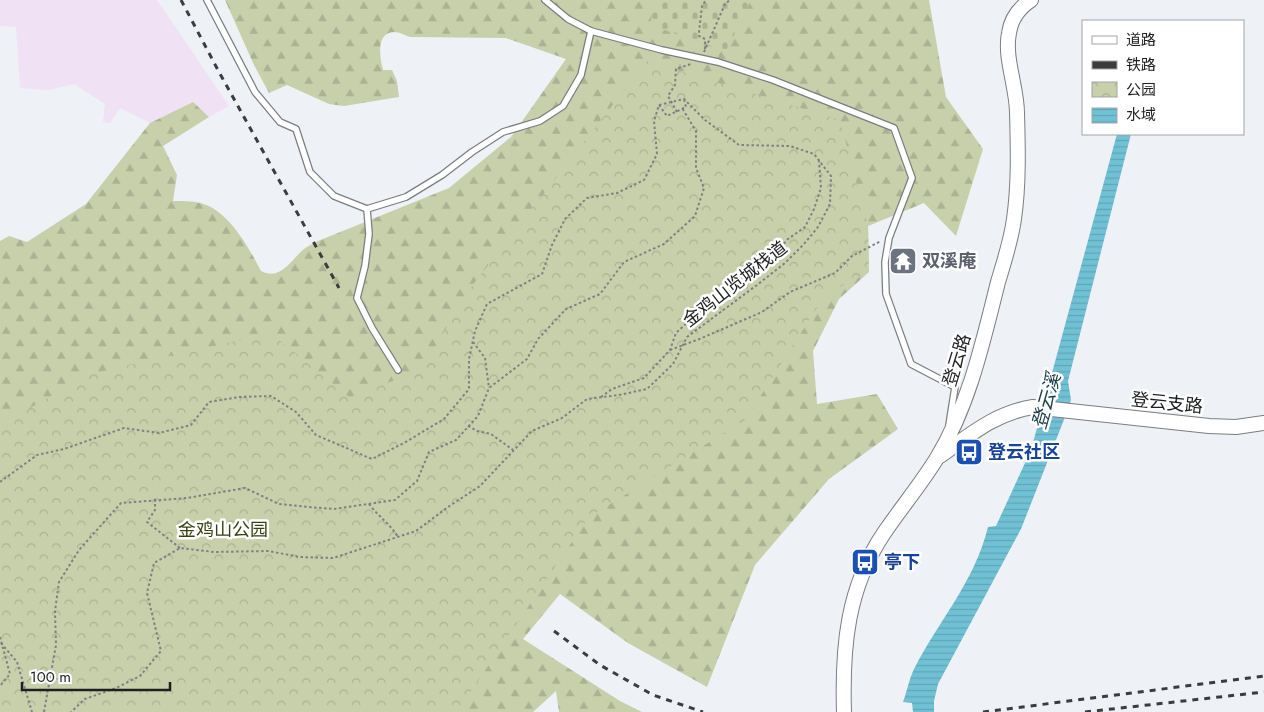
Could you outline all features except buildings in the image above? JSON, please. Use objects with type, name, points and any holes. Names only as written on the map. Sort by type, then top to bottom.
[{"type":"street","name":"登云路","points":[[844,712],[846,634],[862,573],[883,534],[937,458],[949,436],[970,386],[1014,220],[1018,112],[1008,42],[1010,28],[1015,15],[1025,0]]},
{"type":"street","name":"登云支路","points":[[937,458],[994,419],[1017,410],[1043,407],[1067,412],[1209,426],[1264,423]]},
{"type":"lane","points":[[208,0],[255,92],[280,122],[296,129],[310,172],[334,196],[367,210],[406,197],[442,175],[472,152],[503,132],[540,121],[563,106],[581,75],[591,31]]},
{"type":"lane","points":[[545,0],[568,19],[591,31],[718,62],[773,80],[894,128],[912,178],[890,238],[886,262],[886,294],[911,364],[955,387],[949,417],[949,436]]},
{"type":"lane","points":[[367,210],[369,234],[365,266],[357,298],[388,356],[398,370]]},
{"type":"path","points":[[705,49],[705,40],[700,36],[699,32],[702,6],[706,0]]},
{"type":"path","points":[[677,112],[668,96],[675,85],[676,69],[692,64],[694,57],[704,53],[725,4],[730,0]]},
{"type":"path","points":[[684,99],[686,107],[666,116],[659,105],[684,99]]},
{"type":"path","name":"金鸡山览城栈道","points":[[180,548],[214,552],[269,551],[299,557],[333,558],[416,531],[480,486],[532,431],[562,418],[587,399],[646,389],[673,364],[687,337],[758,285],[785,263],[804,244],[818,227],[830,204],[832,176],[814,154],[790,146],[739,145],[705,120],[684,99]]},
{"type":"path","points":[[0,482],[37,455],[64,449],[124,428],[159,433],[191,425],[209,402],[238,397],[271,396],[296,412],[316,435],[372,459],[404,443],[444,419],[470,389],[468,359],[475,331],[487,304],[542,274],[552,245],[565,220],[587,198],[617,192],[644,180],[657,154],[654,122],[659,105]]},
{"type":"path","points":[[489,388],[527,359],[538,339],[566,309],[600,294],[624,262],[664,244],[695,216],[704,188],[696,168],[696,131],[682,108]]},
{"type":"path","points":[[601,397],[612,389],[644,378],[670,350],[676,333],[712,302],[756,276],[788,239],[804,227],[814,209],[821,188],[819,162]]},
{"type":"path","points":[[670,350],[762,312],[790,292],[835,273],[852,256],[874,243],[890,238]]},
{"type":"path","points":[[44,712],[56,645],[55,611],[59,582],[79,550],[121,503],[188,498],[245,488],[279,504],[334,509],[394,500],[417,481],[429,452],[456,440],[478,416],[489,388],[485,358],[473,342]]},
{"type":"path","points":[[468,426],[477,431],[491,434],[513,450]]},
{"type":"path","points":[[71,712],[85,699],[116,688],[140,676],[161,651],[147,593],[154,563],[180,548],[148,522],[156,510],[155,499]]},
{"type":"path","points":[[369,504],[379,516],[390,524],[398,537]]},
{"type":"path","points":[[0,637],[10,674],[0,686]]},
{"type":"path","points":[[2,643],[16,662],[32,712]]},
{"type":"shaded area","points":[[0,0],[157,0],[229,106],[209,117],[193,102],[150,123],[120,108],[110,123],[103,122],[105,104],[74,84],[49,90],[20,88],[16,27],[0,26]]},
{"type":"green space","points":[[225,0],[929,0],[946,97],[983,149],[956,236],[924,203],[868,226],[869,272],[839,299],[813,351],[817,404],[877,394],[898,429],[829,479],[755,565],[707,687],[628,643],[560,594],[523,639],[620,701],[642,712],[559,712],[556,691],[533,712],[0,712],[0,241],[9,236],[27,242],[86,204],[150,123],[193,102],[209,117],[163,146],[177,175],[173,201],[200,203],[220,213],[244,241],[261,271],[274,273],[285,268],[304,249],[318,241],[449,188],[511,137],[566,59],[506,38],[410,37],[400,33],[388,33],[381,41],[381,59],[383,70],[392,70],[397,81],[399,97],[344,106],[329,104],[287,85],[269,93],[254,65]]},
{"type":"green space","points":[[655,0],[751,0],[726,51],[650,25]]},
{"type":"green space","name":"金鸡山公园","points":[[647,61],[840,120],[868,226],[869,272],[826,294],[745,420],[588,518],[457,712],[0,712],[0,425],[90,374],[271,333],[350,398],[422,369],[468,291]]},
{"type":"water","name":"登云溪","points":[[1117,135],[1131,135],[1068,381],[1071,400],[1067,412],[1021,529],[938,684],[934,701],[934,712],[913,712],[912,703],[903,702],[914,669],[965,584],[982,547],[988,527],[996,526],[1031,450]]},
{"type":"railway","points":[[181,0],[339,288]]},
{"type":"railway","points":[[554,631],[600,665],[653,695],[703,712]]},
{"type":"railway","points":[[983,712],[1264,676]]},
{"type":"railway","points":[[1085,712],[1264,692]]},
{"type":"place","name":"双溪庵","points":[[903,261]]},
{"type":"place","name":"登云社区","points":[[969,452]]},
{"type":"place","name":"亭下","points":[[865,562]]}]
